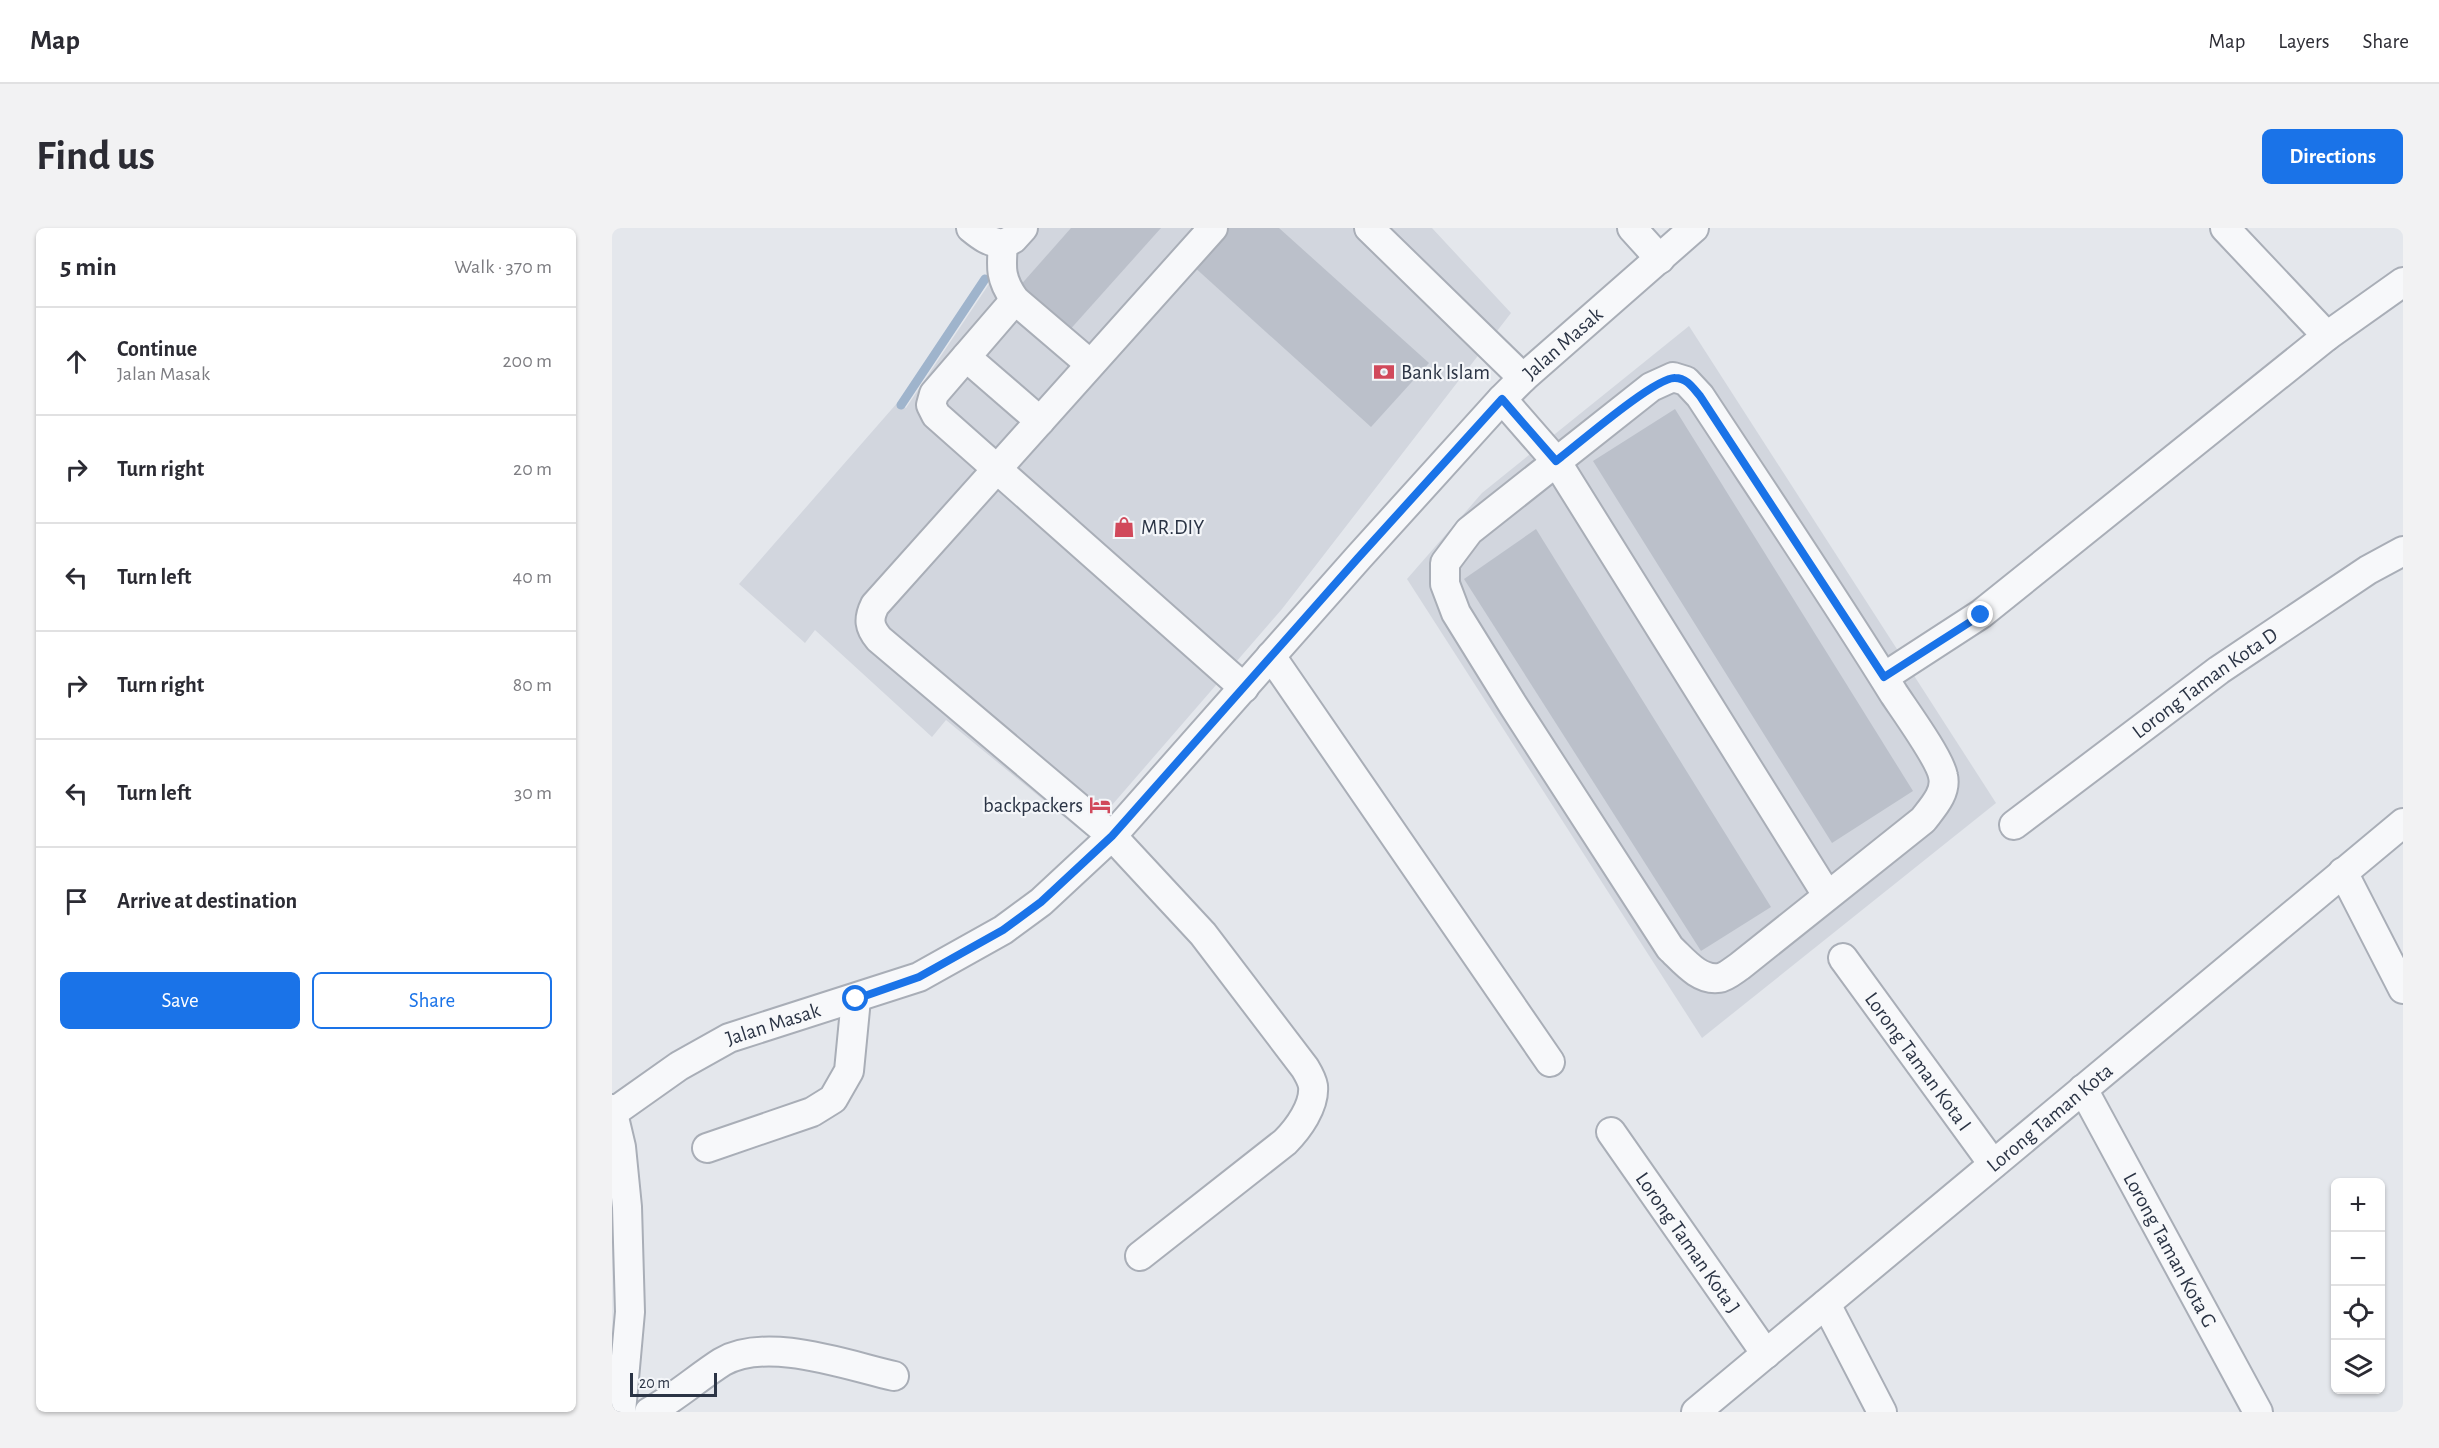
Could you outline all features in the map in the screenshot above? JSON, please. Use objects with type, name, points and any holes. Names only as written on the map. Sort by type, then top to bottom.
[{"type":"street","points":[[971,228],[982,238],[993,243],[1013,236]]},
{"type":"street","points":[[1140,1256],[1298,1130],[1311,1100],[1313,1085],[1305,1068],[1203,934],[1112,836],[879,639],[870,623],[870,614],[875,605],[1213,228]]},
{"type":"street","points":[[1369,228],[1522,378]]},
{"type":"street","points":[[1632,228],[1660,259]]},
{"type":"street","name":"Jalan Masak","points":[[613,1111],[679,1066],[729,1038],[919,977],[1003,930],[1041,902],[1112,836],[1522,378],[1694,228]]},
{"type":"street","points":[[2225,228],[2327,336]]},
{"type":"street","points":[[1013,236],[1001,273],[1007,288],[1015,300],[1090,364]]},
{"type":"street","points":[[1884,677],[1981,615],[2327,336],[2403,282]]},
{"type":"street","points":[[1015,300],[934,394],[931,405],[936,415],[1244,688]]},
{"type":"street","points":[[966,357],[1040,421]]},
{"type":"street","points":[[1673,377],[1686,381],[1700,396],[1884,677],[1944,777],[1942,790],[1923,820],[1740,966],[1720,978],[1706,978],[1670,948],[1513,705],[1456,613],[1444,584],[1445,563],[1469,531],[1556,461],[1651,387],[1673,377]]},
{"type":"street","points":[[1502,399],[1556,461],[1827,895]]},
{"type":"street","name":"Lorong Taman Kota D","points":[[2014,825],[2219,670],[2368,570],[2403,551]]},
{"type":"street","points":[[1271,656],[1550,1062]]},
{"type":"street","name":"Lorong Taman Kota","points":[[1696,1412],[2403,823]]},
{"type":"street","points":[[2343,872],[2403,989]]},
{"type":"street","name":"Lorong Taman Kota I","points":[[1843,958],[1994,1164]]},
{"type":"street","points":[[707,1148],[812,1112],[833,1099],[849,1071],[856,999]]},
{"type":"street","name":"Lorong Taman Kota G","points":[[2083,1089],[2259,1412]]},
{"type":"street","points":[[613,1111],[627,1207],[630,1312],[621,1412]]},
{"type":"street","name":"Lorong Taman Kota J","points":[[1611,1132],[1766,1354]]},
{"type":"street","points":[[1826,1304],[1882,1412]]},
{"type":"street","points":[[649,1412],[670,1401],[723,1362],[763,1350],[793,1352],[894,1376]]},
{"type":"shaded area","points":[[1008,228],[1432,228],[1511,313],[1282,609],[1086,835],[946,720],[932,737],[815,630],[805,643],[739,584],[898,402],[906,408],[989,284]]},
{"type":"shaded area","points":[[1689,326],[1996,803],[1702,1038],[1407,579],[1482,493]]},
{"type":"building","points":[[1071,228],[1161,228],[1067,333],[1018,288]]},
{"type":"building","points":[[1225,228],[1279,228],[1429,363],[1371,427],[1192,265]]},
{"type":"building","points":[[1675,409],[1913,791],[1832,843],[1593,461]]},
{"type":"building","points":[[1536,529],[1771,907],[1701,951],[1464,579]]},
{"type":"waterway","points":[[901,405],[985,279]]},
{"type":"place","name":"Bank Islam","points":[[1384,372]]},
{"type":"place","name":"MR.DIY","points":[[1124,527]]},
{"type":"place","name":"backpackers","points":[[1100,805]]},
{"type":"route","points":[[856,999],[919,977],[1003,930],[1041,902],[1112,836],[1502,399],[1556,461],[1651,387],[1673,377],[1686,381],[1700,396],[1884,677],[1981,615]]}]
